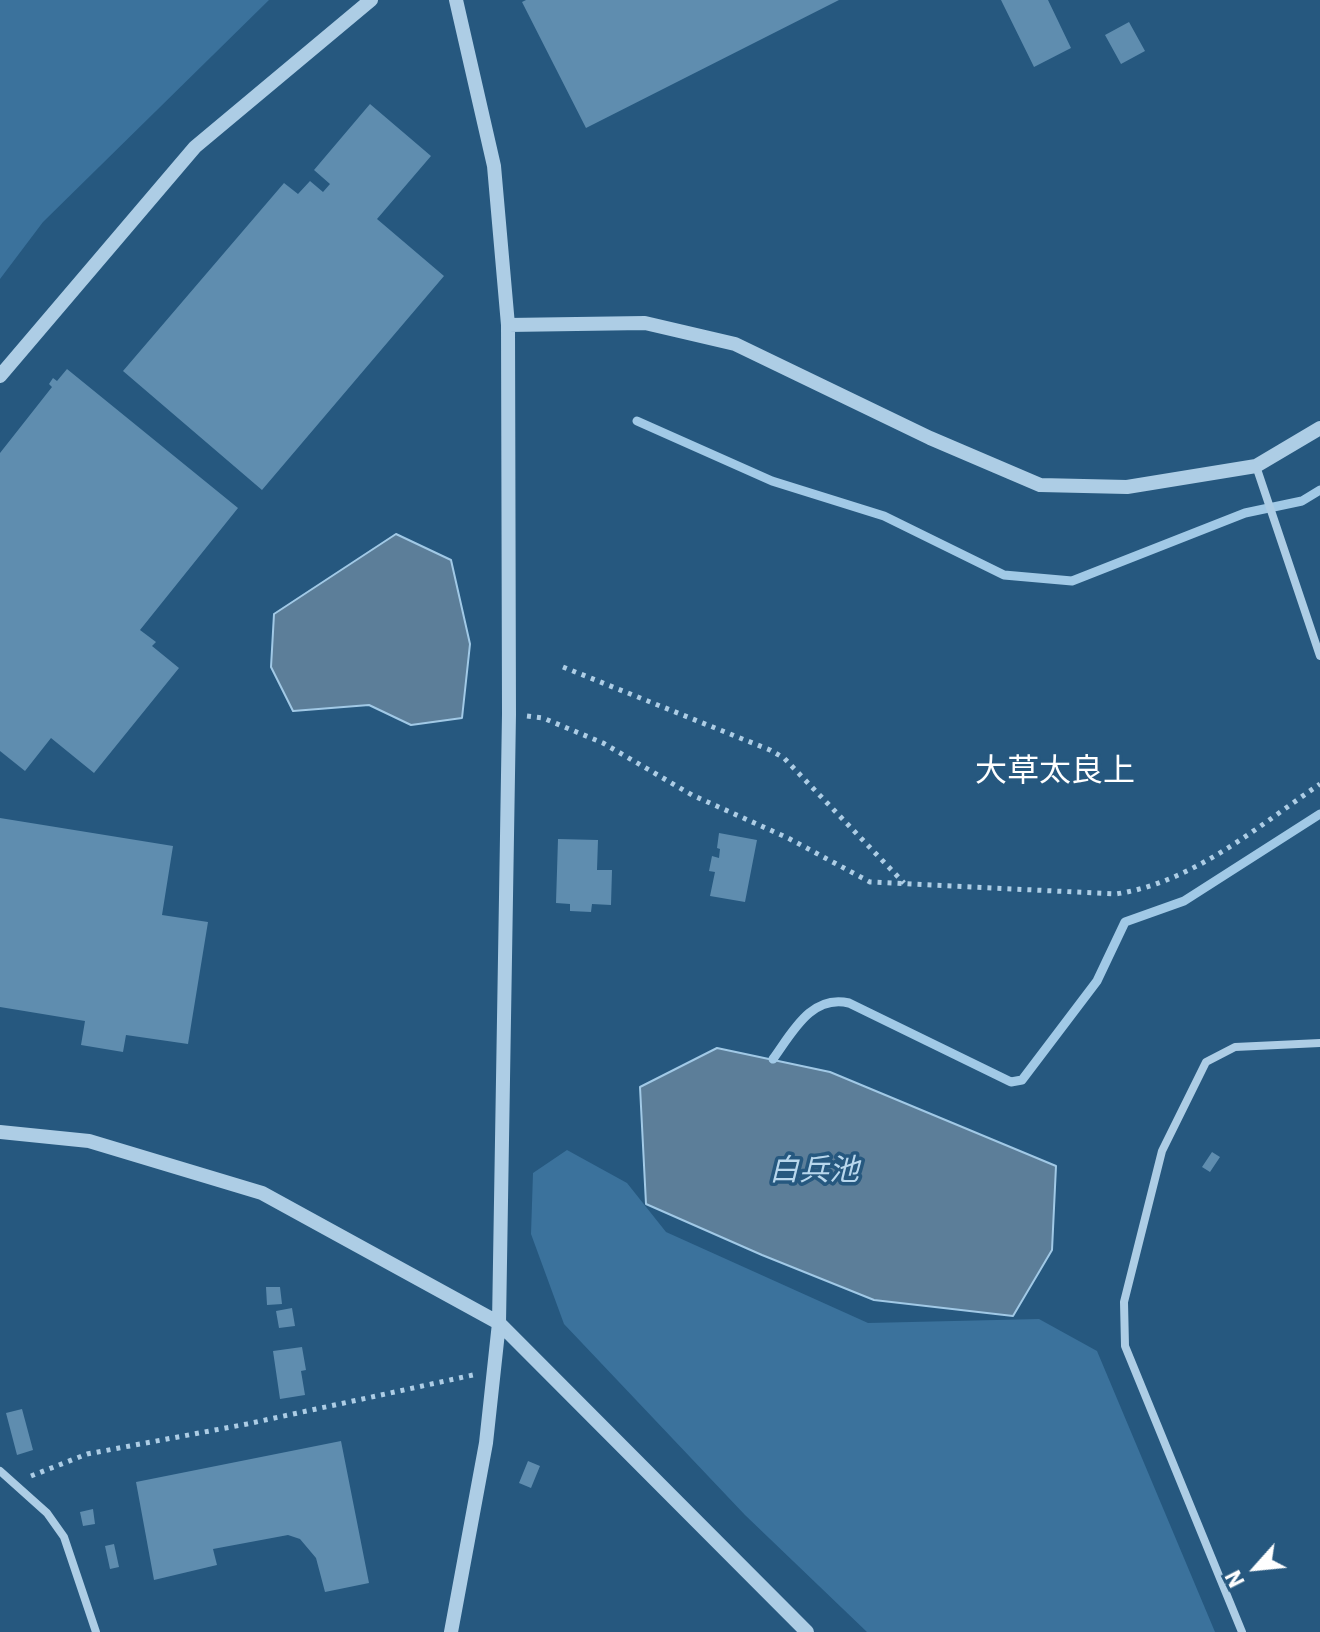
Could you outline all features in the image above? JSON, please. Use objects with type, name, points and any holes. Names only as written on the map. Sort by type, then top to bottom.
[{"type":"street","points":[[0,376],[195,147],[371,0]]},
{"type":"street","points":[[451,1632],[486,1443],[499,1323],[509,714],[508,325],[494,166],[456,0]]},
{"type":"street","points":[[508,325],[645,323],[735,344],[930,438],[1040,485],[1127,487],[1256,466],[1320,428]]},
{"type":"street","points":[[1256,466],[1320,656]]},
{"type":"street","points":[[1242,1632],[1125,1346],[1124,1302],[1162,1151],[1206,1062],[1235,1047],[1320,1043]]},
{"type":"street","points":[[0,1132],[89,1141],[262,1193],[499,1323],[807,1632]]},
{"type":"street","points":[[0,1471],[47,1513],[64,1537],[96,1632]]},
{"type":"path","points":[[563,667],[784,758],[904,884]]},
{"type":"path","points":[[509,714],[543,718],[603,743],[692,795],[788,838],[870,882],[1116,894],[1131,892],[1176,877],[1214,857],[1320,784]]},
{"type":"path","points":[[14,1483],[87,1454],[247,1424],[494,1371]]},
{"type":"shaded area","points":[[0,0],[269,0],[43,222],[0,279]]},
{"type":"shaded area","points":[[567,1150],[627,1183],[666,1232],[868,1323],[1039,1319],[1097,1351],[1215,1632],[867,1632],[745,1515],[564,1324],[531,1234],[533,1173]]},
{"type":"water","points":[[396,534],[451,560],[470,644],[462,718],[411,725],[369,705],[293,711],[271,667],[274,614]]},
{"type":"water","name":"白兵池","points":[[717,1048],[830,1072],[1056,1166],[1052,1250],[1013,1316],[874,1300],[646,1204],[640,1087]]},
{"type":"building","points":[[839,0],[586,128],[522,2]]},
{"type":"building","points":[[1001,0],[1048,0],[1071,48],[1034,67]]},
{"type":"building","points":[[1129,22],[1145,51],[1121,64],[1105,35]]},
{"type":"building","points":[[370,104],[431,156],[377,219],[444,276],[262,490],[123,371],[284,183],[298,194],[310,181],[323,192],[330,184],[314,170]]},
{"type":"building","points":[[67,369],[238,508],[140,630],[156,642],[152,646],[179,668],[94,773],[51,738],[25,771],[0,751],[0,453],[52,387],[49,384],[53,378],[57,381]]},
{"type":"building","points":[[0,818],[173,846],[162,915],[208,922],[188,1044],[126,1035],[123,1052],[81,1045],[85,1021],[0,1007]]},
{"type":"building","points":[[719,833],[757,840],[745,902],[710,896],[715,872],[709,871],[712,856],[719,858]]},
{"type":"building","points":[[558,839],[598,840],[597,870],[612,870],[611,905],[592,904],[591,912],[570,911],[570,904],[556,903]]},
{"type":"building","points":[[1212,1152],[1220,1157],[1210,1172],[1202,1167]]},
{"type":"building","points":[[266,1287],[280,1287],[282,1304],[267,1305]]},
{"type":"building","points":[[292,1308],[295,1326],[279,1328],[276,1311]]},
{"type":"building","points":[[302,1347],[306,1370],[301,1371],[305,1395],[280,1399],[273,1351]]},
{"type":"building","points":[[22,1409],[33,1450],[17,1455],[6,1413]]},
{"type":"building","points":[[341,1441],[369,1583],[325,1592],[316,1558],[300,1539],[288,1535],[213,1549],[217,1565],[154,1580],[136,1482]]},
{"type":"building","points":[[528,1461],[540,1466],[531,1488],[519,1483]]},
{"type":"building","points":[[93,1509],[95,1524],[83,1526],[80,1512]]},
{"type":"building","points":[[114,1544],[119,1567],[110,1569],[105,1546]]},
{"type":"waterway","points":[[637,421],[772,481],[884,516],[1004,575],[1072,581],[1245,513],[1302,501],[1320,490]]},
{"type":"waterway","points":[[773,1059],[795,1027],[813,1010],[824,1004],[849,1003],[1011,1082],[1022,1080],[1097,981],[1125,922],[1184,901],[1320,814]]},
{"type":"district","name":"大草太良上","points":[[1055,772]]}]
